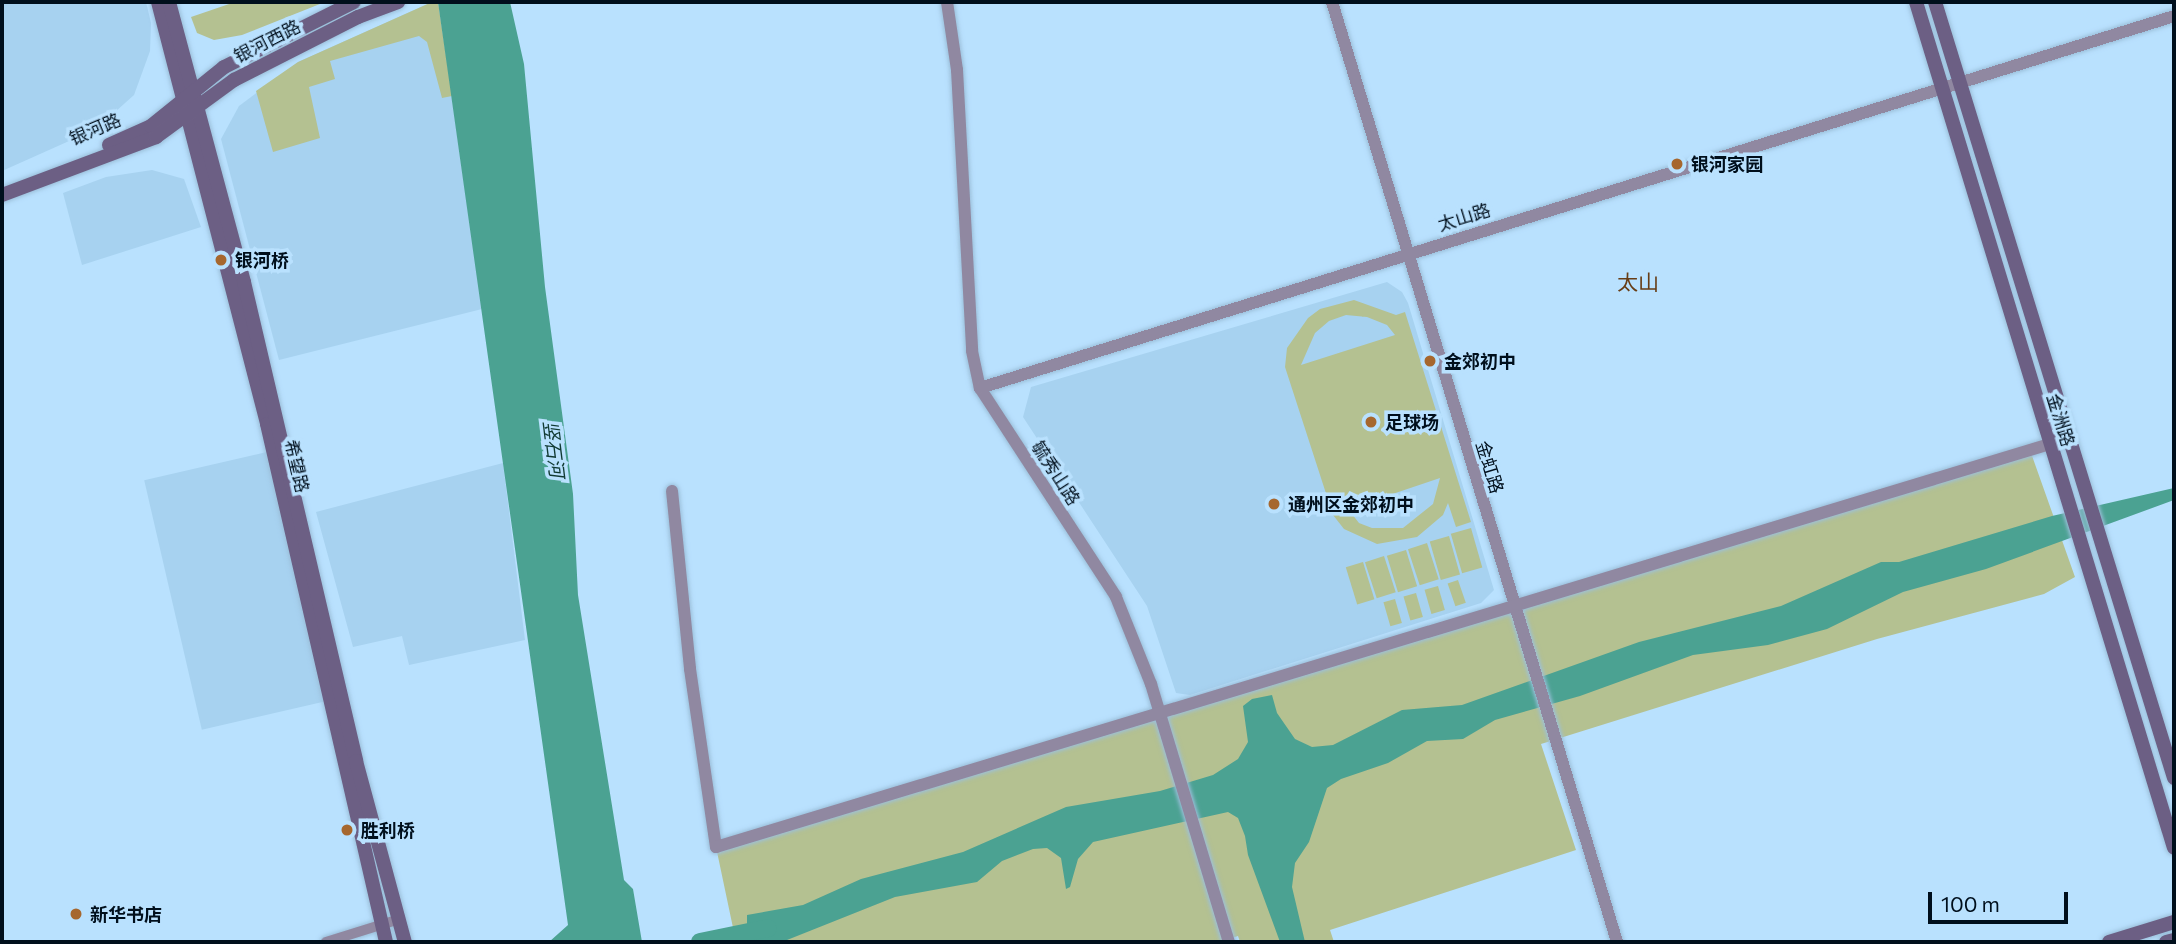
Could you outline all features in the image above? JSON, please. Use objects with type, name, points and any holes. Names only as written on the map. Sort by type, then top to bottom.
[{"type":"main road","name":"希望路","points":[[158,2],[180,100],[267,424],[386,942]]},
{"type":"main road","name":"希望路","points":[[169,2],[244,282],[401,932]]},
{"type":"main road","name":"银河西路","points":[[193,89],[224,67],[354,2]]},
{"type":"main road","name":"银河西路","points":[[197,108],[234,80],[358,17],[398,2]]},
{"type":"main road","name":"金洲路","points":[[1916,2],[2048,444],[2174,848]]},
{"type":"main road","name":"金洲路","points":[[1935,2],[2174,778]]},
{"type":"main road","name":"银河路","points":[[2,188],[151,125],[193,89]]},
{"type":"main road","name":"银河路","points":[[2,195],[156,137],[197,108]]},
{"type":"main road","points":[[2109,942],[2174,922]]},
{"type":"main road","points":[[2166,942],[2174,940]]},
{"type":"street","name":"毓秀山路","points":[[947,2],[957,70],[972,351],[980,388],[1116,597],[1161,715],[1230,942]]},
{"type":"street","name":"金虹路","points":[[1332,2],[1617,942]]},
{"type":"street","name":"太山路","points":[[980,388],[1958,81],[2174,16]]},
{"type":"street","points":[[672,491],[690,669],[716,847],[1161,715],[2070,438]]},
{"type":"street","points":[[326,942],[381,925],[401,932]]},
{"type":"shaded area","points":[[2,2],[146,2],[151,23],[150,51],[134,95],[96,129],[2,171]]},
{"type":"shaded area","points":[[235,2],[325,2],[242,35],[214,40],[197,33],[191,17]]},
{"type":"shaded area","points":[[432,2],[438,2],[482,309],[279,360],[221,139],[239,106],[298,62]]},
{"type":"shaded area","points":[[432,2],[438,2],[452,96],[442,98],[427,42],[419,36],[330,61],[335,79],[309,87],[320,138],[273,152],[256,91],[298,62]]},
{"type":"shaded area","points":[[152,170],[184,179],[201,227],[82,265],[63,193],[106,177]]},
{"type":"shaded area","name":"通州区金郊初中","points":[[1387,282],[1402,292],[1408,303],[1494,590],[1481,603],[1190,695],[1176,693],[1147,606],[1023,417],[1031,387]]},
{"type":"shaded area","name":"足球场","points":[[1354,300],[1396,315],[1405,312],[1471,522],[1456,527],[1448,503],[1443,515],[1417,537],[1377,544],[1344,529],[1333,515],[1285,367],[1287,348],[1308,318],[1320,309]],"holes":[[[1346,315],[1367,317],[1387,325],[1395,335],[1301,365],[1315,333],[1329,321]],[[1440,478],[1433,504],[1403,528],[1372,528],[1359,523],[1348,509]]]},
{"type":"shaded area","points":[[2030,450],[2075,577],[2044,594],[1877,639],[1541,744],[1576,850],[1330,930],[1334,942],[1240,942],[1238,936],[1220,942],[736,942],[716,847]]},
{"type":"shaded area","points":[[267,452],[325,701],[202,730],[144,480]]},
{"type":"shaded area","points":[[503,463],[525,640],[409,665],[402,636],[353,647],[316,512]]},
{"type":"shaded area","points":[[1471,528],[1482,567],[1462,573],[1451,534]]},
{"type":"shaded area","points":[[1449,536],[1460,574],[1441,580],[1430,542]]},
{"type":"shaded area","points":[[1427,543],[1439,579],[1420,585],[1408,549]]},
{"type":"shaded area","points":[[1406,550],[1417,586],[1398,592],[1387,556]]},
{"type":"shaded area","points":[[1384,556],[1396,592],[1377,598],[1365,562]]},
{"type":"shaded area","points":[[1363,562],[1374,599],[1357,605],[1346,567]]},
{"type":"shaded area","points":[[1458,580],[1466,603],[1455,606],[1448,584]]},
{"type":"shaded area","points":[[1438,586],[1445,610],[1431,614],[1425,590]]},
{"type":"shaded area","points":[[1416,593],[1423,617],[1410,621],[1404,597]]},
{"type":"shaded area","points":[[1395,599],[1402,623],[1390,626],[1383,602]]},
{"type":"water","name":"竖石河","points":[[438,2],[510,2],[524,64],[545,287],[573,494],[578,595],[624,880],[633,889],[642,942],[549,942],[568,925]]},
{"type":"water","points":[[2174,488],[2174,500],[1986,569],[1903,592],[1827,629],[1768,645],[1693,655],[1580,696],[1495,720],[1463,739],[1427,741],[1388,763],[1341,779],[1327,788],[1309,842],[1295,863],[1292,887],[1305,942],[1280,942],[1248,855],[1238,818],[1228,812],[1093,842],[1078,859],[1070,887],[1066,889],[1061,858],[1047,848],[1033,849],[1002,861],[977,882],[895,897],[782,942],[747,942],[747,915],[803,905],[861,879],[963,852],[1066,807],[1160,791],[1213,775],[1238,759],[1248,742],[1243,706],[1252,699],[1272,695],[1277,713],[1295,739],[1312,747],[1333,745],[1402,710],[1462,705],[1639,642],[1781,606],[1881,562],[1899,562],[2052,516]]},
{"type":"waterway","points":[[700,942],[768,928]]},
{"type":"place","name":"银河家园","points":[[1677,164]]},
{"type":"place","name":"银河桥","points":[[221,260]]},
{"type":"place","name":"金郊初中","points":[[1430,361]]},
{"type":"place","name":"足球场","points":[[1371,422]]},
{"type":"place","name":"通州区金郊初中","points":[[1274,504]]},
{"type":"place","name":"胜利桥","points":[[347,830]]},
{"type":"place","name":"新华书店","points":[[76,914]]},
{"type":"district","name":"太山","points":[[1638,282]]}]
